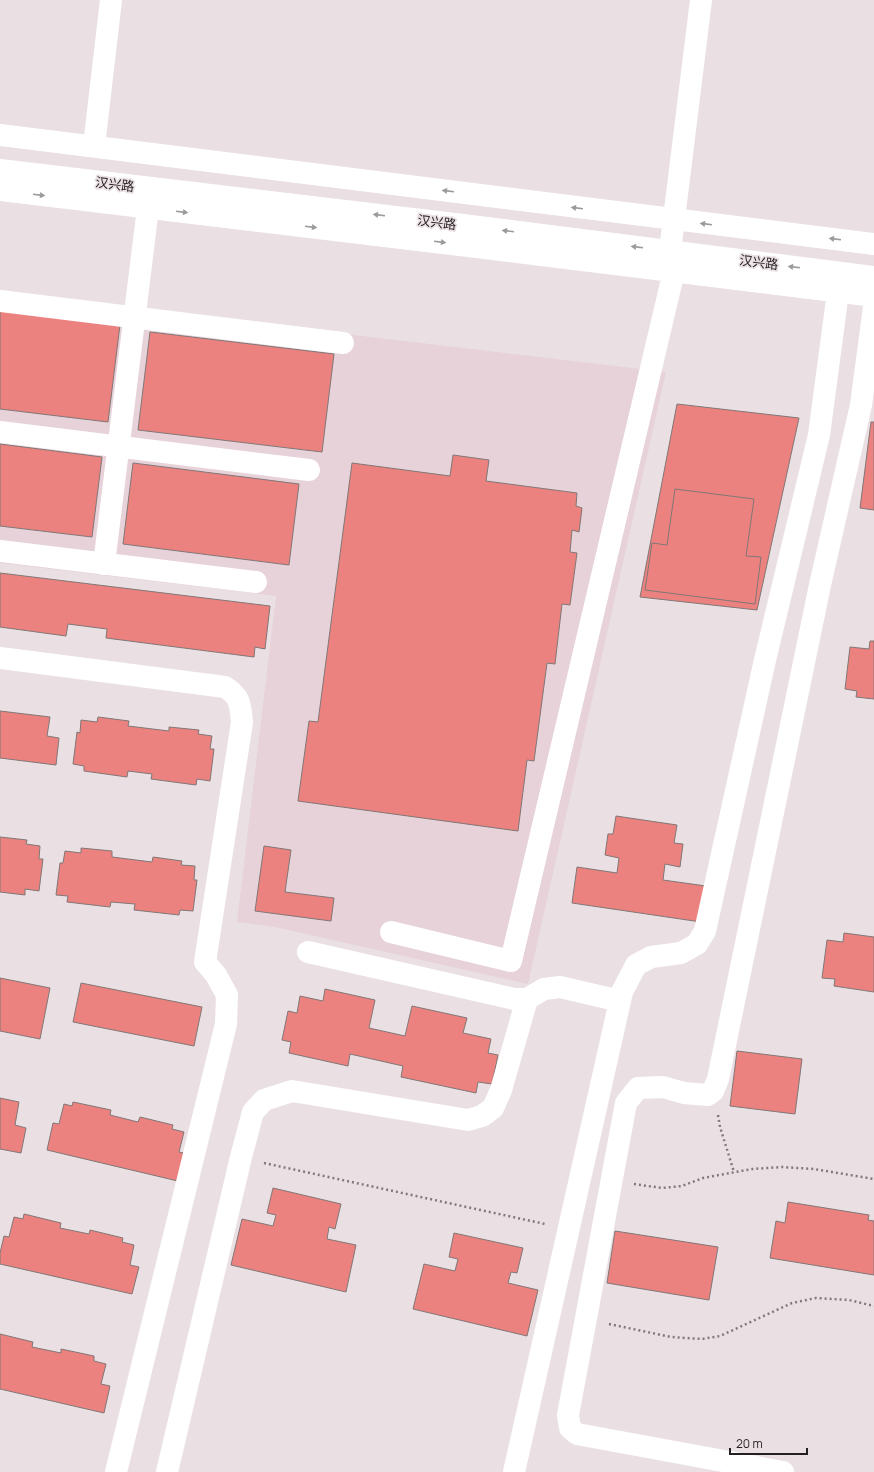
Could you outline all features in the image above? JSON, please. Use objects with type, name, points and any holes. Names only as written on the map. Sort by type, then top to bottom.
[{"type":"street","points":[[94,146],[111,0]]},
{"type":"street","points":[[391,932],[511,960],[672,261],[674,220],[701,0]]},
{"type":"street","points":[[0,135],[874,244]]},
{"type":"street","name":"汉兴路","points":[[0,170],[672,261],[838,292],[874,296]]},
{"type":"street","name":"汉兴路","points":[[0,190],[148,208],[672,261],[874,277]]},
{"type":"street","points":[[104,564],[148,208]]},
{"type":"street","points":[[514,1472],[622,992],[636,965],[651,957],[681,953],[697,944],[705,931],[765,660],[820,435],[838,292]]},
{"type":"street","points":[[0,301],[343,343]]},
{"type":"street","points":[[783,1472],[577,1434],[570,1428],[568,1415],[626,1103],[638,1088],[663,1087],[684,1093],[708,1095],[713,1091],[720,1071],[818,593],[861,405],[874,307]]},
{"type":"street","points":[[0,432],[309,470]]},
{"type":"street","points":[[0,551],[256,582]]},
{"type":"street","points":[[0,658],[225,687],[240,701],[242,722],[205,962],[216,975],[227,995],[226,1024],[116,1472]]},
{"type":"street","points":[[308,952],[514,1000],[527,998],[544,989],[560,987],[620,1001]]},
{"type":"street","points":[[167,1472],[253,1112],[264,1100],[292,1091],[468,1120],[482,1116],[493,1108],[501,1090],[527,998]]},
{"type":"path","points":[[713,1091],[720,1127],[734,1172]]},
{"type":"path","points":[[241,1158],[569,1229]]},
{"type":"path","points":[[612,1179],[662,1188],[682,1186],[703,1178],[752,1169],[788,1167],[814,1169],[874,1179]]},
{"type":"path","points":[[586,1320],[671,1337],[702,1339],[720,1336],[792,1303],[816,1298],[849,1300],[874,1306]]},
{"type":"shaded area","points":[[0,293],[666,372],[528,984],[275,927],[237,922],[276,596],[0,563]]},
{"type":"building","points":[[0,310],[120,325],[108,422],[0,409]]},
{"type":"building","points":[[150,332],[334,354],[322,452],[138,430]]},
{"type":"building","points":[[677,404],[799,418],[757,610],[640,597]]},
{"type":"building","points":[[871,422],[874,422],[874,510],[860,508]]},
{"type":"building","points":[[0,444],[102,457],[92,537],[0,526]]},
{"type":"building","points":[[453,455],[489,460],[486,481],[577,493],[576,506],[582,508],[579,532],[572,530],[570,552],[577,553],[570,605],[562,604],[555,664],[547,663],[534,761],[527,760],[518,831],[298,801],[309,721],[318,722],[352,463],[450,476]]},
{"type":"building","points":[[133,463],[299,484],[289,565],[123,544]]},
{"type":"building","points":[[675,489],[754,499],[746,556],[761,557],[755,604],[645,590],[652,543],[667,545]]},
{"type":"building","points":[[0,573],[270,606],[265,649],[255,647],[254,657],[106,638],[107,629],[68,624],[66,636],[0,627]]},
{"type":"building","points":[[870,641],[874,641],[874,699],[856,697],[857,691],[845,689],[850,647],[869,649]]},
{"type":"building","points":[[0,711],[50,717],[47,736],[59,738],[56,765],[0,758]]},
{"type":"building","points":[[98,717],[129,721],[128,726],[169,731],[169,727],[199,730],[198,734],[212,736],[210,749],[214,749],[210,781],[197,779],[196,785],[151,779],[152,774],[128,771],[127,777],[84,771],[84,766],[73,764],[77,732],[80,733],[81,720],[97,722]]},
{"type":"building","points":[[616,816],[677,825],[674,843],[683,844],[680,867],[665,864],[663,880],[706,886],[701,922],[572,903],[577,867],[617,873],[619,858],[605,855],[608,834],[613,834]]},
{"type":"building","points":[[0,837],[27,840],[26,844],[40,846],[39,859],[43,859],[39,891],[25,889],[25,895],[0,892]]},
{"type":"building","points":[[264,846],[291,850],[285,892],[334,898],[331,921],[255,911]]},
{"type":"building","points":[[81,848],[112,851],[112,857],[152,862],[153,857],[182,861],[181,865],[195,866],[194,880],[197,880],[193,911],[180,910],[179,915],[134,910],[135,904],[111,902],[110,907],[67,902],[68,896],[56,895],[60,863],[63,863],[65,851],[81,853]]},
{"type":"building","points":[[844,933],[874,937],[874,992],[834,986],[835,979],[822,978],[827,940],[843,942]]},
{"type":"building","points":[[0,978],[50,988],[40,1039],[0,1031]]},
{"type":"building","points":[[81,983],[202,1007],[194,1046],[73,1022]]},
{"type":"building","points":[[325,989],[375,1000],[369,1028],[405,1036],[412,1006],[467,1018],[463,1033],[491,1039],[488,1053],[498,1055],[492,1084],[478,1082],[476,1093],[401,1077],[403,1066],[350,1054],[348,1066],[289,1053],[291,1042],[282,1040],[288,1011],[297,1013],[300,996],[323,1001]]},
{"type":"building","points":[[737,1051],[802,1059],[795,1114],[730,1106]]},
{"type":"building","points":[[0,1098],[19,1102],[15,1125],[26,1128],[21,1153],[0,1149]]},
{"type":"building","points":[[73,1102],[111,1110],[110,1115],[138,1122],[140,1117],[173,1125],[172,1129],[184,1132],[179,1152],[188,1154],[182,1182],[47,1150],[53,1123],[59,1124],[64,1104],[72,1106]]},
{"type":"building","points":[[273,1188],[341,1204],[335,1229],[329,1227],[327,1239],[356,1245],[346,1292],[231,1265],[242,1219],[273,1226],[276,1215],[267,1213]]},
{"type":"building","points":[[788,1202],[869,1215],[868,1220],[874,1221],[874,1275],[770,1258],[776,1221],[785,1223]]},
{"type":"building","points":[[24,1214],[61,1223],[60,1228],[89,1234],[90,1230],[123,1238],[122,1242],[134,1245],[130,1265],[139,1267],[132,1294],[0,1264],[0,1253],[4,1236],[9,1237],[14,1217],[23,1219]]},
{"type":"building","points":[[615,1231],[718,1247],[709,1300],[607,1283]]},
{"type":"building","points":[[454,1233],[523,1248],[517,1273],[511,1272],[508,1283],[538,1290],[527,1336],[413,1309],[424,1264],[455,1271],[458,1259],[449,1257]]},
{"type":"building","points":[[0,1334],[33,1342],[32,1347],[61,1353],[61,1349],[94,1356],[94,1361],[106,1364],[101,1384],[110,1386],[104,1413],[0,1389]]}]
